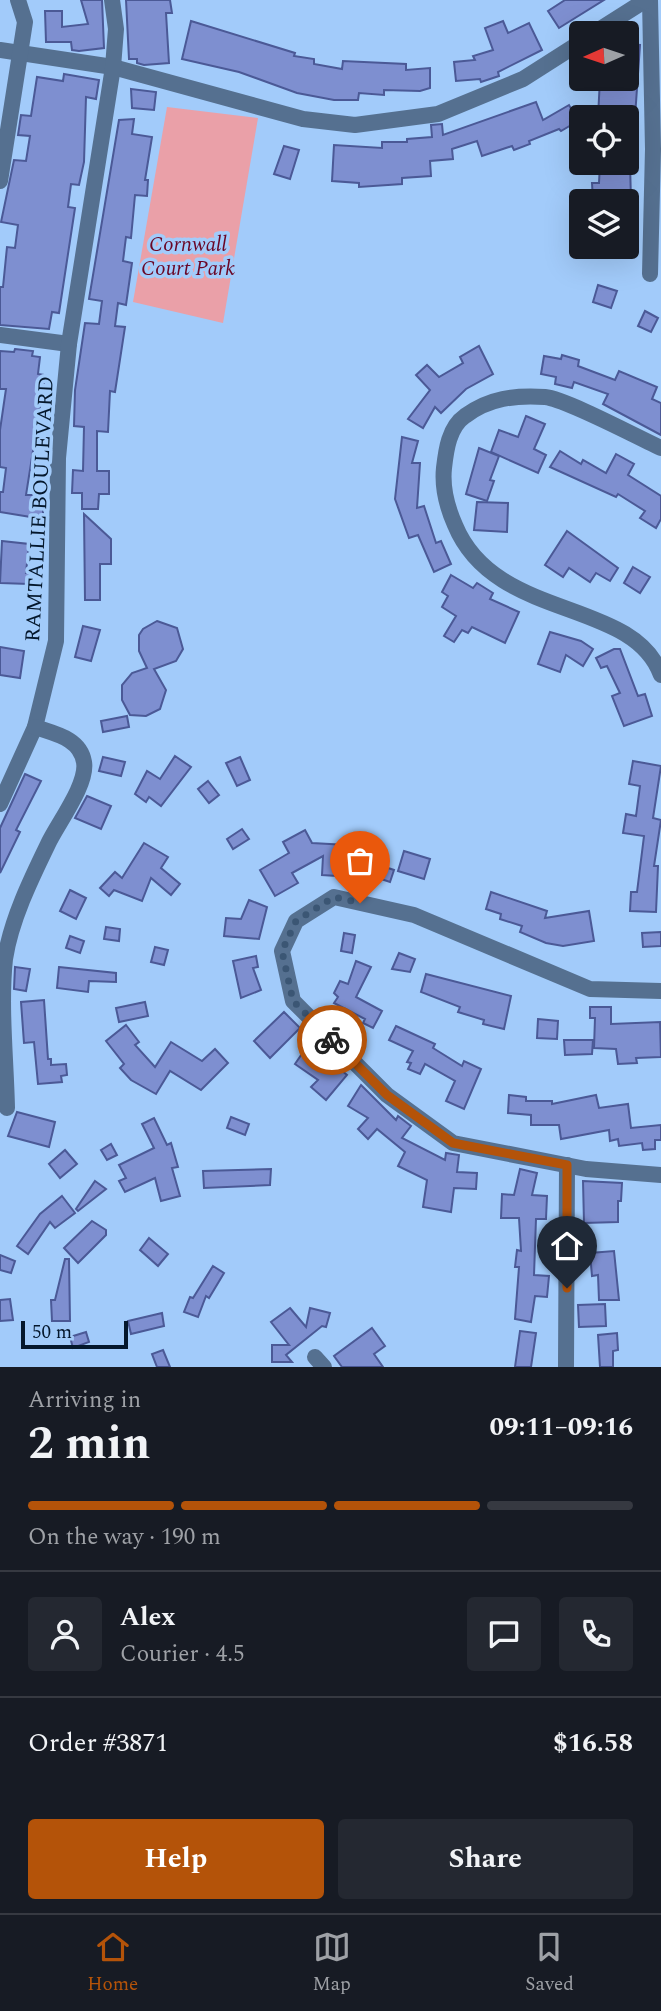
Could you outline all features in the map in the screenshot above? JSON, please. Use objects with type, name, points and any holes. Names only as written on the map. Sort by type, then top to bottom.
[{"type":"street","points":[[0,181],[22,54],[25,22],[18,0]]},
{"type":"street","name":"RAMTALLIE BOULEVARD","points":[[0,804],[36,727],[56,641],[58,458],[69,344],[113,67],[116,29],[113,0]]},
{"type":"street","points":[[614,21],[648,0],[657,150],[650,274]]},
{"type":"street","points":[[0,50],[113,67],[303,119],[355,125],[438,114],[523,79],[569,50]]},
{"type":"street","points":[[0,335],[69,344]]},
{"type":"street","points":[[661,448],[549,397],[514,396],[481,404],[459,420],[447,444],[443,475],[447,507],[459,535],[477,560],[501,581],[530,597],[610,625],[638,641],[657,665],[661,675]]},
{"type":"street","points":[[7,1108],[4,972],[11,931],[48,843],[80,785],[85,764],[79,747],[69,738],[36,727]]},
{"type":"street","points":[[661,991],[590,989],[414,915],[334,897],[296,921],[282,951],[293,1001],[387,1095],[453,1143],[567,1165],[661,1175]]},
{"type":"street","points":[[566,1367],[567,1165]]},
{"type":"green space","name":"Cornwall Court Park","points":[[167,107],[258,118],[223,323],[133,302]]},
{"type":"building","points":[[81,0],[102,0],[104,48],[79,51],[72,50],[71,42],[46,42],[45,11],[62,11],[62,27],[88,24]]},
{"type":"building","points":[[126,0],[170,0],[172,13],[166,13],[169,63],[144,65],[137,63],[137,59],[129,59]]},
{"type":"building","points":[[565,0],[604,0],[559,28],[548,11]]},
{"type":"building","points":[[191,21],[295,53],[294,56],[314,59],[314,64],[342,69],[343,61],[406,64],[406,70],[430,68],[430,88],[420,91],[384,90],[384,95],[359,93],[358,100],[334,100],[297,93],[239,72],[182,59]]},
{"type":"building","points":[[503,21],[508,33],[529,23],[542,50],[498,72],[499,76],[481,82],[480,79],[456,81],[454,62],[475,60],[473,56],[493,50],[485,28]]},
{"type":"building","points":[[64,74],[99,80],[96,99],[86,97],[84,162],[79,185],[71,184],[68,207],[75,208],[59,313],[52,312],[49,329],[0,325],[0,287],[3,287],[7,247],[15,248],[18,225],[1,222],[14,160],[26,161],[30,136],[18,135],[21,115],[31,116],[37,77],[63,81]]},
{"type":"building","points":[[131,89],[156,92],[154,110],[132,108]]},
{"type":"building","points":[[599,91],[637,91],[636,105],[599,105]]},
{"type":"building","points":[[536,102],[543,120],[569,105],[569,126],[529,141],[530,144],[514,150],[512,146],[482,156],[477,141],[452,149],[453,159],[430,161],[431,176],[402,178],[402,184],[359,187],[359,183],[332,181],[334,145],[382,148],[382,142],[407,142],[407,139],[432,137],[431,125],[442,124],[443,135]]},
{"type":"building","points":[[134,119],[132,134],[152,137],[145,180],[148,180],[147,196],[135,195],[131,238],[126,237],[123,261],[132,263],[126,305],[118,303],[115,326],[125,327],[115,392],[110,391],[108,432],[97,431],[97,471],[109,471],[109,494],[99,494],[98,509],[82,509],[82,493],[72,493],[73,470],[83,471],[84,427],[74,426],[75,390],[85,323],[99,324],[102,301],[89,299],[119,120]]},
{"type":"building","points":[[284,146],[299,150],[290,179],[274,174]]},
{"type":"building","points":[[599,175],[630,175],[631,189],[592,189],[592,183],[599,183]]},
{"type":"building","points":[[598,285],[617,291],[611,308],[593,302]]},
{"type":"building","points":[[645,311],[658,318],[651,332],[638,326]]},
{"type":"building","points":[[479,346],[493,374],[466,389],[441,413],[435,407],[423,428],[408,419],[430,390],[416,375],[427,365],[439,377],[463,363],[460,357]]},
{"type":"building","points":[[15,349],[33,351],[32,356],[40,357],[38,374],[45,375],[26,495],[43,495],[43,519],[0,512],[0,492],[3,492],[6,468],[0,467],[0,430],[6,389],[0,389],[0,351],[14,352]]},
{"type":"building","points":[[562,355],[579,360],[578,366],[615,380],[619,371],[657,387],[652,399],[661,403],[661,435],[603,404],[608,394],[574,382],[572,388],[555,384],[556,377],[541,374],[544,356],[561,359]]},
{"type":"building","points":[[526,416],[545,424],[534,449],[546,455],[538,473],[491,452],[499,430],[518,437]]},
{"type":"building","points":[[402,437],[418,441],[412,463],[420,463],[417,508],[424,506],[436,543],[441,541],[451,564],[434,572],[418,535],[409,538],[395,499]]},
{"type":"building","points":[[479,448],[499,456],[490,480],[494,481],[487,501],[466,494]]},
{"type":"building","points":[[560,451],[581,464],[583,460],[606,473],[616,454],[634,464],[628,475],[661,496],[661,519],[656,528],[640,518],[645,511],[618,494],[616,497],[550,467]]},
{"type":"building","points":[[477,502],[508,503],[507,532],[474,530]]},
{"type":"building","points":[[84,514],[111,539],[111,564],[100,564],[100,600],[85,600]]},
{"type":"building","points":[[567,531],[618,568],[610,581],[596,573],[590,582],[569,568],[563,577],[545,565]]},
{"type":"building","points":[[2,541],[29,544],[26,573],[30,573],[29,584],[0,583]]},
{"type":"building","points":[[633,567],[650,577],[640,593],[624,583]]},
{"type":"building","points":[[451,575],[473,588],[477,583],[493,593],[490,599],[519,612],[505,643],[472,627],[468,633],[462,630],[454,642],[444,636],[456,616],[442,607],[448,596],[442,592]]},
{"type":"building","points":[[157,621],[177,628],[183,649],[176,661],[154,669],[166,690],[160,709],[146,716],[130,715],[122,700],[122,685],[132,673],[147,668],[139,651],[139,635],[143,629]]},
{"type":"building","points":[[83,626],[100,630],[91,661],[75,657]]},
{"type":"building","points":[[550,632],[581,641],[593,649],[583,666],[566,655],[560,672],[538,664]]},
{"type":"building","points":[[0,647],[24,651],[20,678],[0,675]]},
{"type":"building","points":[[614,649],[620,649],[638,696],[645,694],[652,716],[624,726],[612,696],[620,693],[607,666],[601,668],[596,658]]},
{"type":"building","points":[[127,716],[129,727],[103,732],[101,721]]},
{"type":"building","points":[[175,756],[191,767],[161,806],[149,797],[146,802],[135,794],[147,771],[160,779]]},
{"type":"building","points":[[103,757],[125,762],[121,776],[99,771]]},
{"type":"building","points":[[240,757],[250,780],[237,786],[226,763]]},
{"type":"building","points":[[633,761],[661,766],[653,818],[661,820],[654,866],[658,866],[656,912],[630,911],[631,892],[637,892],[644,836],[623,833],[626,814],[636,816],[640,786],[629,784]]},
{"type":"building","points":[[25,774],[41,781],[16,830],[20,832],[0,873],[0,828]]},
{"type":"building","points":[[208,781],[219,795],[209,803],[198,789]]},
{"type":"building","points":[[87,796],[111,806],[101,829],[75,818]]},
{"type":"building","points":[[242,829],[249,839],[233,849],[227,839]]},
{"type":"building","points":[[305,830],[312,843],[347,845],[347,850],[371,852],[370,862],[394,870],[390,882],[369,875],[369,878],[322,875],[323,856],[292,873],[298,883],[275,896],[260,870],[289,853],[283,842]]},
{"type":"building","points":[[144,843],[168,857],[161,868],[180,884],[171,895],[151,878],[142,901],[114,890],[109,896],[100,888],[115,872],[122,878]]},
{"type":"building","points":[[404,851],[430,859],[424,879],[398,871]]},
{"type":"building","points":[[70,890],[86,898],[76,919],[60,911]]},
{"type":"building","points":[[491,892],[547,911],[545,918],[589,911],[594,941],[563,946],[546,943],[520,932],[522,926],[500,919],[501,914],[486,909]]},
{"type":"building","points":[[249,900],[267,907],[259,939],[224,936],[226,918],[241,919]]},
{"type":"building","points":[[106,927],[120,929],[119,941],[104,939]]},
{"type":"building","points":[[661,932],[661,946],[643,947],[642,933]]},
{"type":"building","points":[[344,933],[355,935],[352,953],[341,951]]},
{"type":"building","points":[[70,936],[84,941],[80,953],[66,948]]},
{"type":"building","points":[[155,947],[168,950],[164,965],[151,962]]},
{"type":"building","points":[[399,953],[415,959],[410,972],[392,969]]},
{"type":"building","points":[[256,956],[258,967],[253,968],[261,990],[241,998],[233,961]]},
{"type":"building","points":[[356,961],[371,967],[356,997],[382,1011],[373,1028],[363,1023],[365,1019],[334,1003],[338,997],[334,993],[340,981],[348,984]]},
{"type":"building","points":[[15,967],[30,969],[26,991],[14,989]]},
{"type":"building","points":[[59,967],[116,973],[116,982],[89,981],[88,992],[57,988]]},
{"type":"building","points":[[426,974],[511,996],[504,1029],[483,1024],[484,1020],[458,1012],[460,1007],[421,992]]},
{"type":"building","points":[[44,1000],[48,1059],[51,1059],[51,1065],[66,1064],[67,1075],[61,1076],[62,1082],[38,1084],[34,1042],[24,1043],[21,1002]]},
{"type":"building","points":[[145,1002],[148,1016],[119,1022],[116,1008]]},
{"type":"building","points":[[590,1007],[611,1007],[611,1024],[660,1022],[661,1057],[636,1058],[637,1063],[618,1064],[616,1049],[594,1048],[595,1018],[590,1018]]},
{"type":"building","points":[[284,1012],[300,1028],[270,1058],[254,1041]]},
{"type":"building","points":[[538,1019],[558,1021],[557,1039],[537,1038]]},
{"type":"building","points":[[126,1025],[139,1042],[135,1045],[155,1067],[171,1042],[202,1061],[215,1049],[228,1063],[201,1090],[170,1071],[156,1094],[131,1080],[120,1068],[124,1064],[106,1041]]},
{"type":"building","points":[[396,1026],[435,1044],[433,1048],[462,1066],[464,1061],[481,1069],[464,1109],[446,1101],[455,1081],[425,1064],[420,1074],[408,1069],[411,1063],[407,1062],[413,1051],[389,1040]]},
{"type":"building","points":[[564,1040],[593,1040],[592,1054],[565,1055]]},
{"type":"building","points":[[306,1048],[330,1065],[335,1059],[344,1067],[341,1070],[347,1075],[326,1100],[311,1087],[318,1080],[295,1064]]},
{"type":"building","points":[[361,1085],[396,1120],[398,1116],[411,1126],[402,1138],[445,1160],[446,1153],[459,1155],[457,1172],[477,1173],[476,1189],[454,1188],[451,1212],[423,1207],[427,1180],[398,1166],[405,1152],[377,1129],[368,1139],[358,1129],[368,1118],[348,1106]]},
{"type":"building","points":[[509,1095],[526,1097],[526,1101],[552,1101],[552,1104],[596,1095],[599,1108],[628,1104],[631,1128],[661,1125],[661,1140],[655,1140],[655,1149],[643,1150],[642,1143],[619,1146],[618,1139],[610,1141],[609,1130],[561,1139],[559,1125],[531,1125],[531,1115],[508,1113]]},
{"type":"building","points":[[17,1112],[55,1122],[49,1147],[8,1136]]},
{"type":"building","points":[[231,1117],[249,1124],[245,1135],[227,1128]]},
{"type":"building","points":[[154,1118],[167,1145],[171,1143],[178,1167],[172,1168],[180,1196],[161,1201],[155,1178],[125,1192],[119,1181],[126,1178],[119,1165],[154,1148],[142,1124]]},
{"type":"building","points":[[111,1144],[117,1155],[107,1160],[101,1150]]},
{"type":"building","points":[[65,1150],[77,1164],[60,1178],[49,1164]]},
{"type":"building","points":[[271,1169],[270,1185],[204,1188],[203,1171]]},
{"type":"building","points":[[520,1169],[537,1173],[532,1195],[547,1196],[546,1219],[536,1219],[534,1275],[549,1276],[547,1297],[535,1296],[531,1322],[515,1319],[519,1267],[515,1267],[517,1250],[521,1251],[519,1218],[501,1218],[502,1194],[514,1195]]},
{"type":"building","points":[[95,1181],[106,1189],[78,1211],[76,1209]]},
{"type":"building","points":[[583,1181],[622,1183],[621,1201],[618,1201],[618,1222],[584,1223]]},
{"type":"building","points":[[62,1196],[75,1213],[55,1228],[50,1222],[28,1254],[17,1246],[40,1214]]},
{"type":"building","points":[[92,1221],[106,1230],[106,1235],[78,1263],[64,1248]]},
{"type":"building","points":[[149,1238],[168,1254],[158,1266],[140,1250]]},
{"type":"building","points":[[614,1251],[619,1300],[599,1300],[598,1275],[592,1276],[590,1253]]},
{"type":"building","points":[[0,1255],[15,1261],[11,1273],[0,1270]]},
{"type":"building","points":[[65,1259],[69,1259],[70,1321],[52,1321],[51,1300],[55,1300]]},
{"type":"building","points":[[213,1266],[224,1273],[209,1298],[206,1296],[198,1317],[184,1312],[190,1297],[193,1298]]},
{"type":"building","points":[[10,1299],[13,1320],[0,1321],[0,1300]]},
{"type":"building","points":[[605,1304],[606,1326],[579,1327],[578,1305]]},
{"type":"building","points":[[290,1308],[306,1327],[310,1308],[330,1313],[326,1327],[322,1326],[286,1355],[292,1362],[272,1362],[272,1345],[289,1345],[271,1322]]},
{"type":"building","points":[[162,1313],[164,1326],[131,1334],[128,1321]]},
{"type":"building","points":[[372,1328],[385,1346],[374,1354],[383,1367],[342,1367],[334,1356]]},
{"type":"building","points":[[520,1331],[536,1333],[531,1367],[515,1367]]},
{"type":"building","points":[[86,1332],[89,1342],[73,1348],[70,1337]]},
{"type":"building","points":[[617,1333],[618,1350],[613,1351],[613,1367],[600,1367],[598,1335]]},
{"type":"building","points":[[163,1350],[170,1367],[157,1367],[152,1354]]},
{"type":"way so far","points":[[332,1040],[293,1001],[282,951],[296,921],[334,897],[360,903]]},
{"type":"route","points":[[332,1040],[387,1095],[453,1143],[567,1165],[567,1288]]}]
